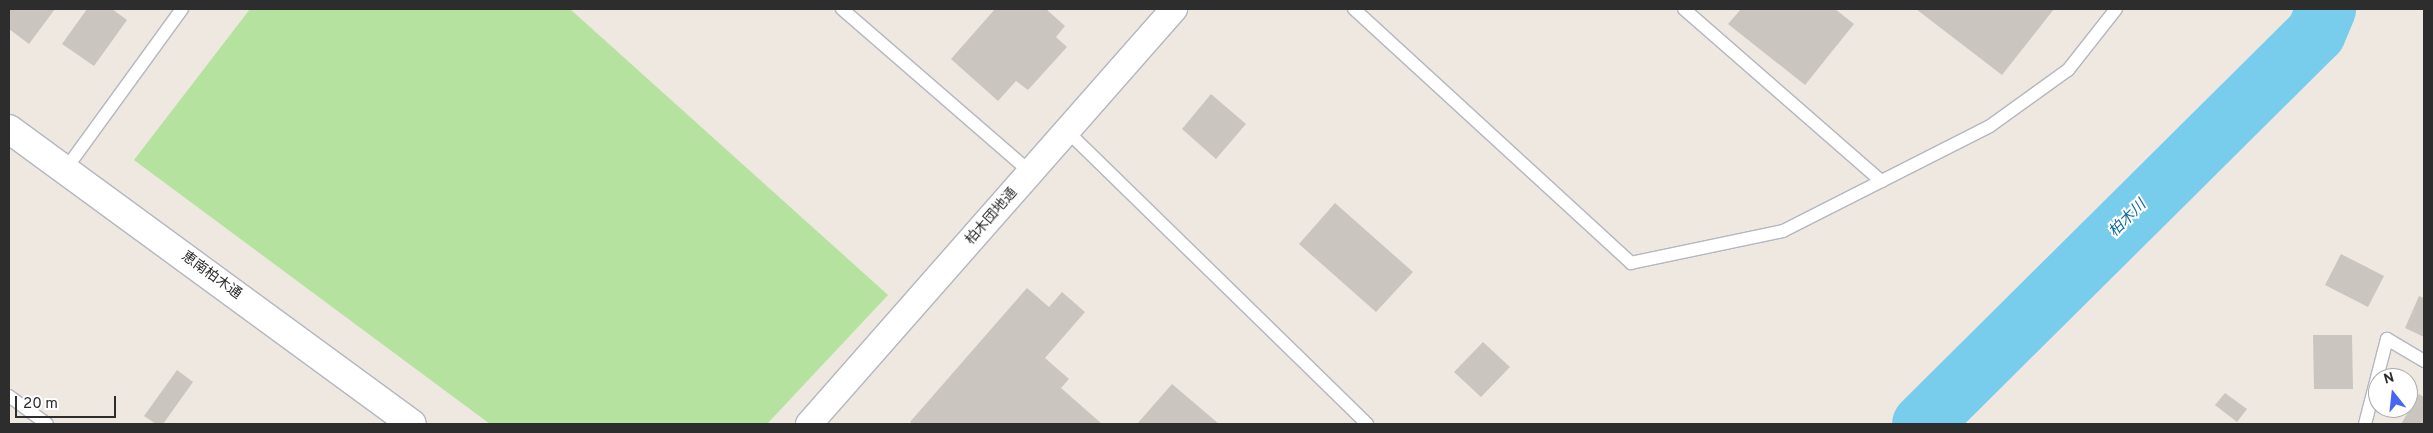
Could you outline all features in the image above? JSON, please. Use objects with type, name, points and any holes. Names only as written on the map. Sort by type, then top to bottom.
[{"type":"street","name":"柏木団地通","points":[[809,424],[1068,132],[1174,9]]},
{"type":"street","name":"恵南柏木通","points":[[9,128],[412,424]]},
{"type":"lane","points":[[65,170],[182,9]]},
{"type":"lane","points":[[842,9],[1031,173]]},
{"type":"lane","points":[[1354,9],[1630,263],[1784,231],[1990,126],[2068,70],[2116,9]]},
{"type":"lane","points":[[1684,9],[1880,181]]},
{"type":"lane","points":[[1068,132],[1367,424]]},
{"type":"lane","points":[[2365,424],[2387,339],[2424,361]]},
{"type":"lane","points":[[9,396],[47,424]]},
{"type":"green space","points":[[250,9],[570,9],[888,295],[767,424],[490,424],[134,160]]},
{"type":"building","points":[[9,9],[55,9],[29,44],[9,29]]},
{"type":"building","points":[[87,9],[112,9],[127,20],[94,66],[62,44]]},
{"type":"building","points":[[995,9],[1046,9],[1065,26],[1056,37],[1067,47],[1028,90],[1016,81],[998,101],[951,59]]},
{"type":"building","points":[[1741,9],[1835,9],[1854,24],[1805,85],[1728,24]]},
{"type":"building","points":[[1916,9],[2054,9],[2002,75]]},
{"type":"building","points":[[1211,94],[1246,124],[1216,159],[1182,129]]},
{"type":"building","points":[[1335,203],[1413,272],[1376,312],[1299,244]]},
{"type":"building","points":[[2341,254],[2384,276],[2368,307],[2325,285]]},
{"type":"building","points":[[1027,288],[1049,307],[1062,292],[1085,312],[1045,358],[1069,379],[1061,388],[1102,424],[913,424],[910,422]]},
{"type":"building","points":[[2419,296],[2424,298],[2424,337],[2405,328]]},
{"type":"building","points":[[2313,335],[2352,335],[2353,389],[2314,389]]},
{"type":"building","points":[[1483,342],[1510,367],[1481,397],[1454,372]]},
{"type":"building","points":[[177,370],[193,382],[163,424],[156,424],[144,416]]},
{"type":"building","points":[[1172,384],[1219,424],[1137,424]]},
{"type":"building","points":[[2225,393],[2247,409],[2237,422],[2215,405]]},
{"type":"building","points":[[2419,394],[2424,397],[2424,424],[2401,424],[2405,418],[2418,418]]},
{"type":"waterway","name":"柏木川","points":[[1922,424],[2316,33],[2326,9]]}]
